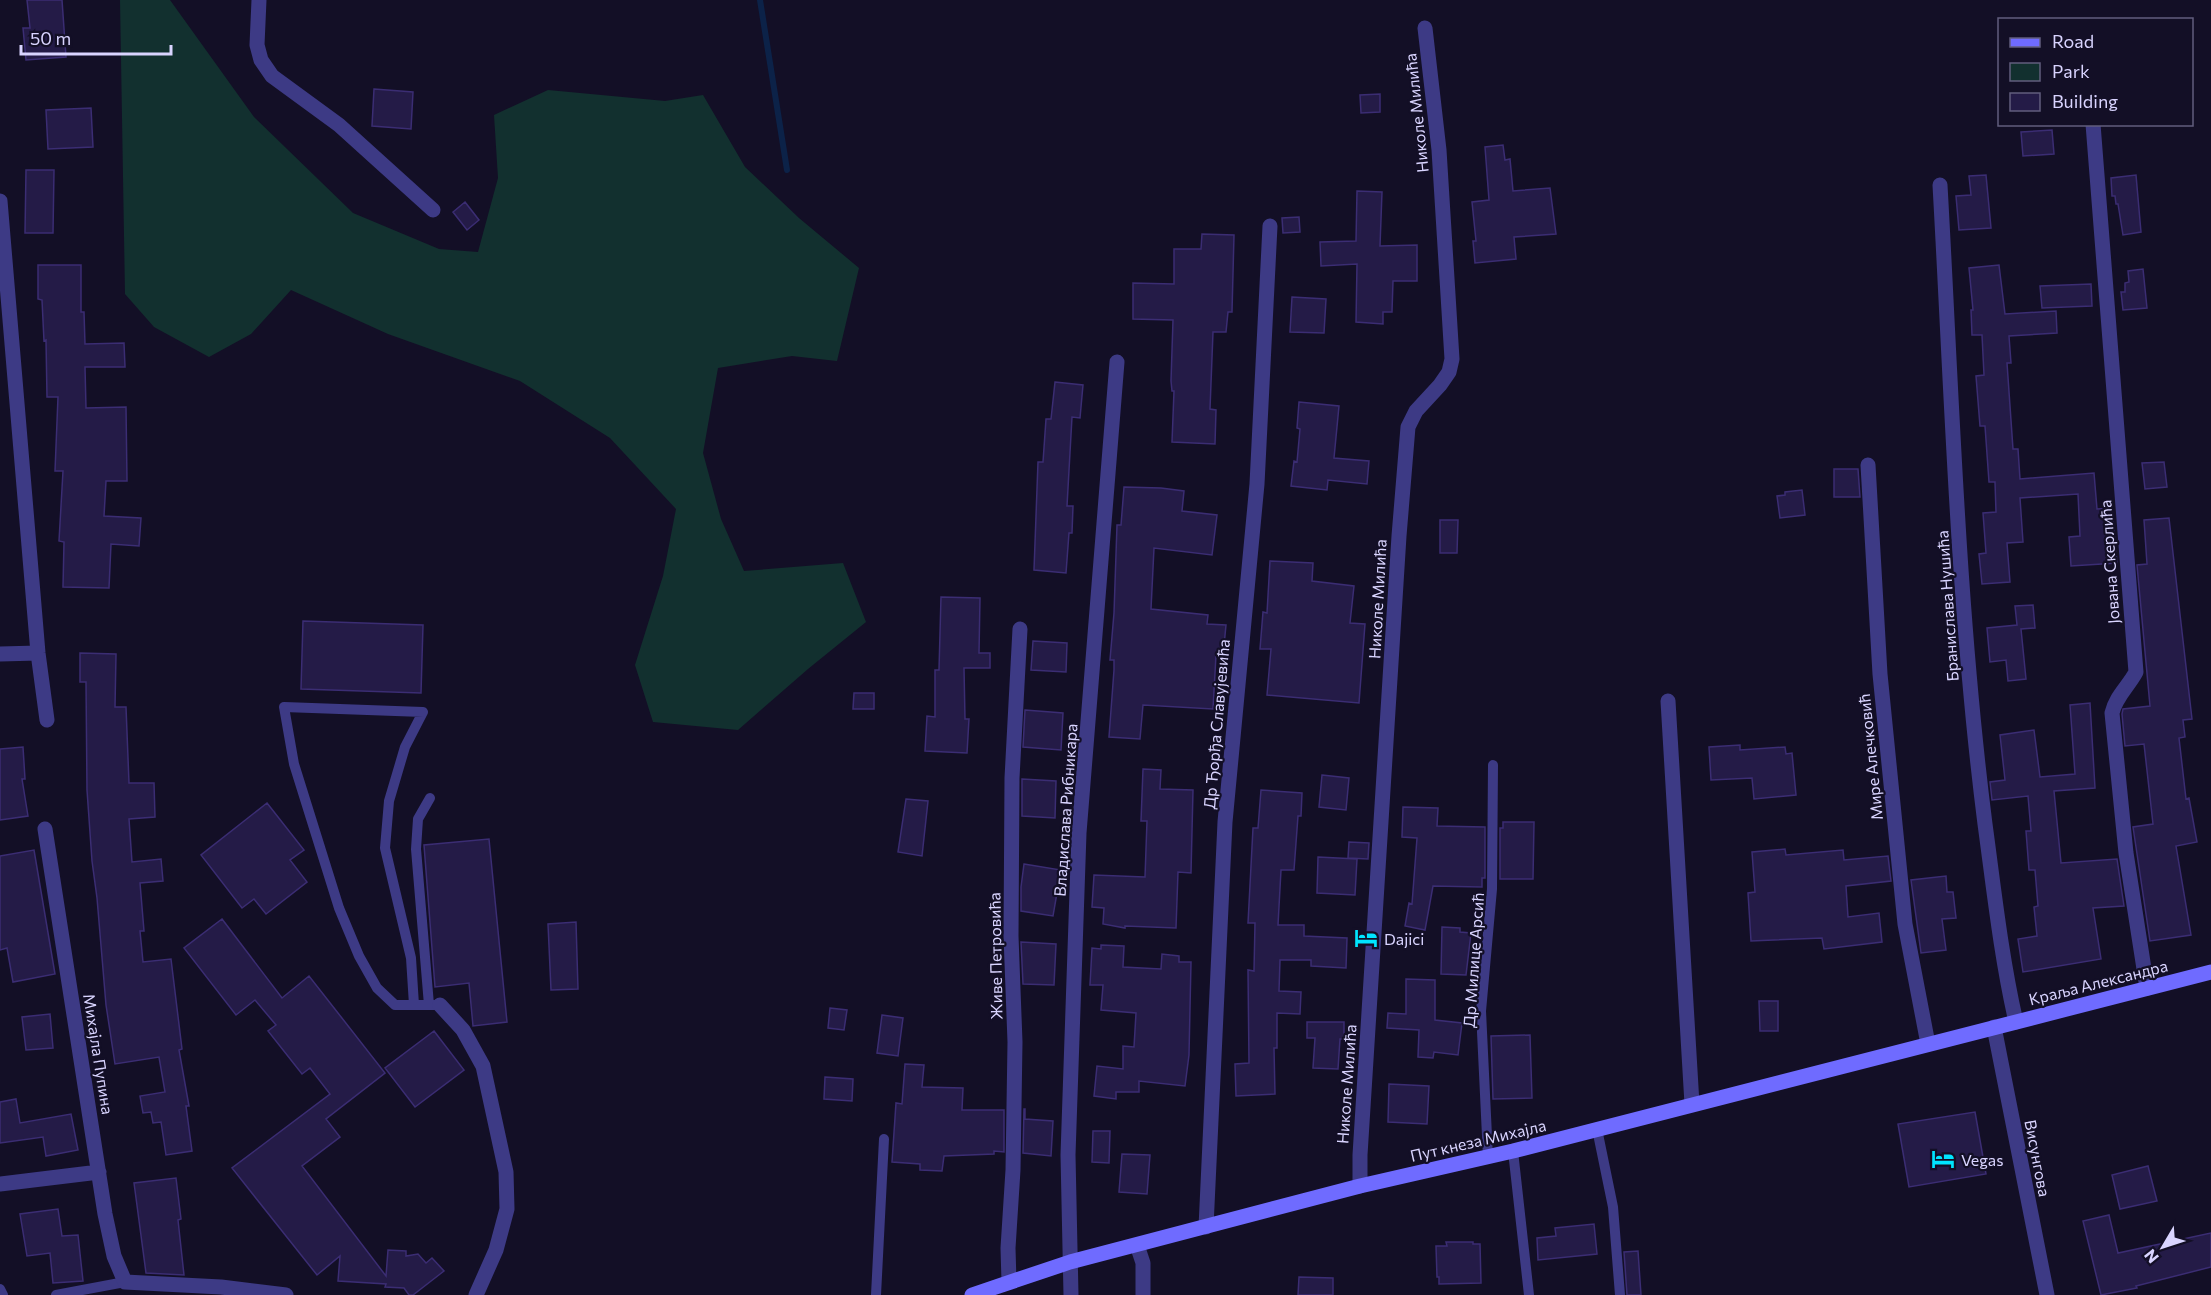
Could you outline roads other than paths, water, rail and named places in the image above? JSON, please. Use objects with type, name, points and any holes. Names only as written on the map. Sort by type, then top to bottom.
[{"type":"main road","name":"Краља Александра","points":[[1994,1027],[2211,972]]},
{"type":"main road","name":"Пут кнеза Михајла","points":[[972,1295],[1070,1262],[1360,1186],[1513,1151],[1994,1027]]},
{"type":"street","points":[[260,0],[257,45],[261,60],[272,76],[339,125],[433,210]]},
{"type":"street","name":"Николе Милића","points":[[1360,1186],[1360,1155],[1399,536],[1408,427],[1416,411],[1440,386],[1449,372],[1452,359],[1439,150],[1425,28]]},
{"type":"street","name":"Јована Скерлића","points":[[2093,126],[2136,672],[2116,700],[2112,713],[2126,853],[2147,988]]},
{"type":"street","name":"Бранислава Нушића","points":[[1940,185],[1963,596],[1975,743],[2004,971],[2016,1022]]},
{"type":"street","points":[[0,201],[3,279],[38,653],[47,720]]},
{"type":"street","name":"Др Ђорђа Славујевића","points":[[1206,1227],[1224,822],[1257,484],[1270,225]]},
{"type":"street","name":"Владислава Рибникара","points":[[1071,1295],[1068,1155],[1079,833],[1117,362]]},
{"type":"street","name":"Мире Алечковић","points":[[1868,465],[1880,674],[1905,924],[1928,1044]]},
{"type":"street","name":"Живе Петровића","points":[[1009,1282],[1008,1248],[1013,1170],[1015,1042],[1011,936],[1012,778],[1020,629]]},
{"type":"street","points":[[0,654],[38,653]]},
{"type":"street","points":[[1668,701],[1692,1104]]},
{"type":"street","name":"Михајла Пупина","points":[[45,829],[105,1214],[114,1256],[125,1282]]},
{"type":"street","points":[[435,1005],[463,1030],[483,1066],[506,1172],[507,1209],[496,1250],[476,1295]]},
{"type":"street","name":"Висунгова","points":[[1994,1027],[2047,1295]]},
{"type":"street","points":[[0,1184],[99,1172]]},
{"type":"street","points":[[1137,1245],[1143,1263],[1143,1295]]},
{"type":"street","points":[[125,1282],[221,1287],[286,1295]]},
{"type":"lane","points":[[414,1005],[411,958],[385,848],[389,801],[405,747],[423,712],[284,707],[294,764],[339,908],[358,956],[377,988],[395,1005],[414,1005],[435,1005],[416,849],[418,819],[430,798]]},
{"type":"lane","name":"Др Милице Арсић","points":[[1488,1157],[1481,1011],[1492,889],[1493,765]]},
{"type":"lane","points":[[1597,1129],[1613,1207],[1620,1295]]},
{"type":"lane","points":[[876,1295],[884,1139]]},
{"type":"lane","points":[[1513,1151],[1529,1295]]},
{"type":"lane","points":[[56,1295],[125,1282]]},
{"type":"lane","points":[[0,1289],[3,1295]]},
{"type":"waterway","points":[[760,0],[787,170]]},
{"type":"place","name":"Dajici","points":[[1366,938]]},
{"type":"place","name":"Vegas","points":[[1943,1159]]}]
